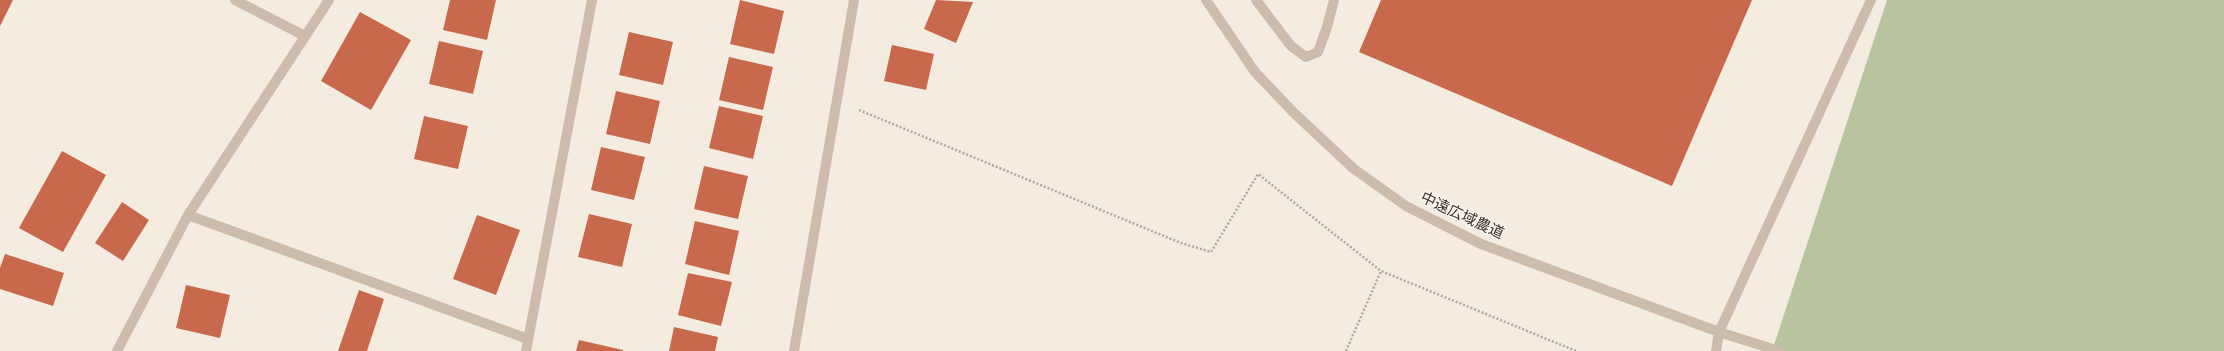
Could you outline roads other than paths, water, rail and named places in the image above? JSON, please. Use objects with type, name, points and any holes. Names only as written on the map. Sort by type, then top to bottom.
[{"type":"street","points":[[235,0],[305,36]]},
{"type":"street","points":[[117,351],[188,215],[329,0]]},
{"type":"street","points":[[526,351],[592,0]]},
{"type":"street","points":[[794,351],[854,0]]},
{"type":"street","name":"中遠広域農道","points":[[1206,0],[1256,72],[1294,113],[1354,169],[1406,206],[1481,244],[1719,332],[1779,351]]},
{"type":"street","points":[[1256,0],[1292,46],[1306,57],[1318,52],[1327,27],[1334,0]]},
{"type":"street","points":[[1716,351],[1719,332],[1872,0]]},
{"type":"street","points":[[188,215],[528,339]]}]
